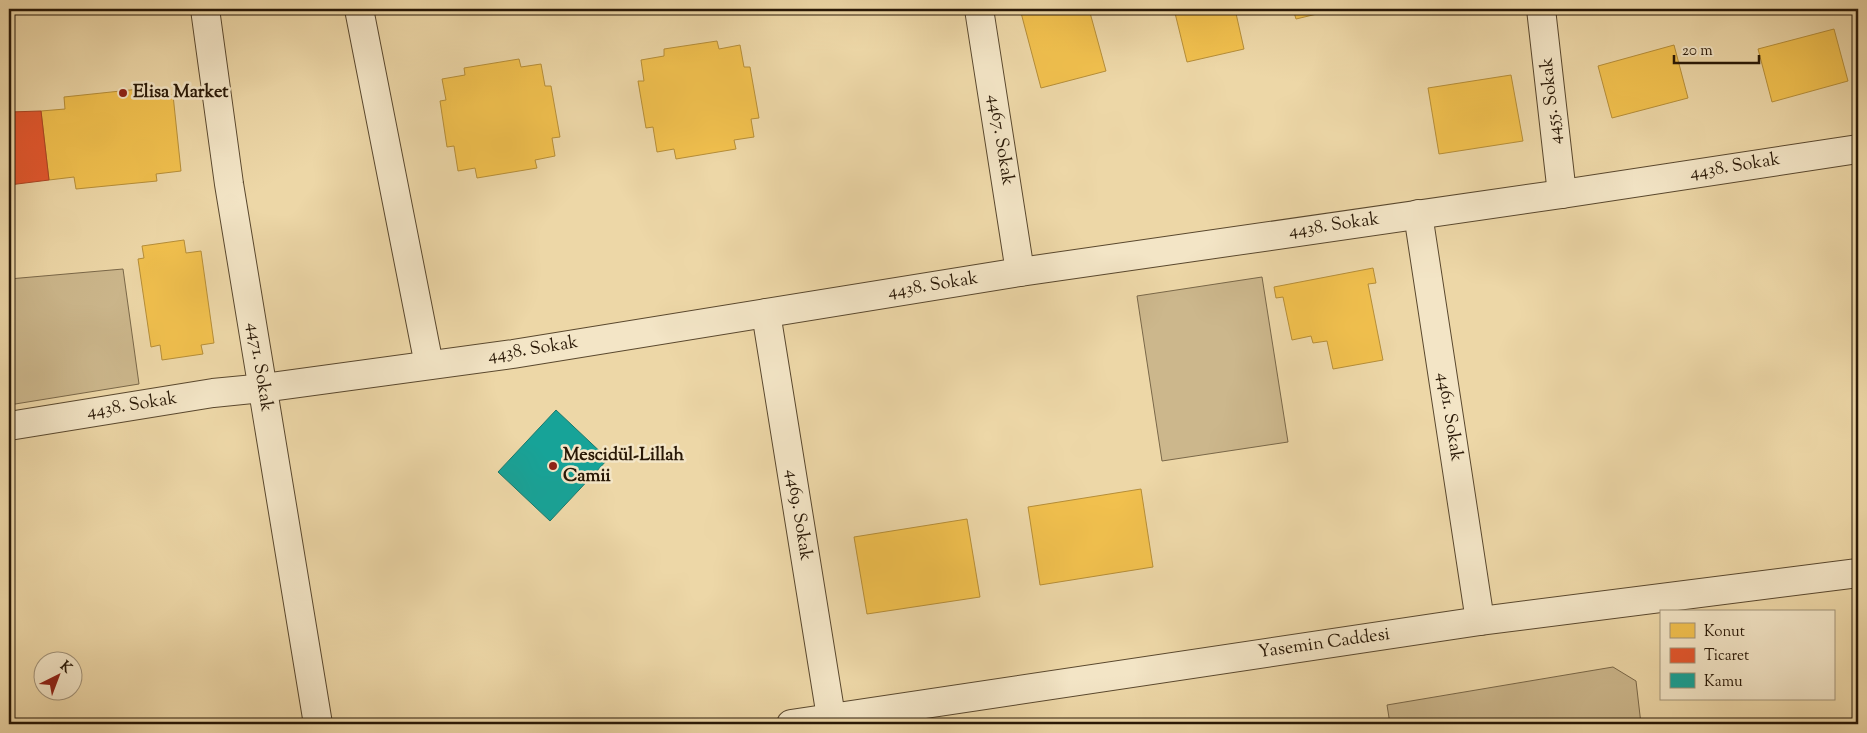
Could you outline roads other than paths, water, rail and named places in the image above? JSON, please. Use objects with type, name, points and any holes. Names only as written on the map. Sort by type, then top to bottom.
[{"type":"street","name":"4471. Sokak","points":[[205,9],[228,184],[318,724]]},
{"type":"street","points":[[359,9],[430,365]]},
{"type":"street","name":"4467. Sokak","points":[[979,9],[1020,272]]},
{"type":"street","name":"4455. Sokak","points":[[1541,9],[1562,194]]},
{"type":"street","name":"4438. Sokak","points":[[9,426],[213,393],[513,354],[1020,272],[1562,194],[1858,149]]},
{"type":"street","name":"4461. Sokak","points":[[1418,214],[1480,621]]},
{"type":"street","name":"4469. Sokak","points":[[766,313],[831,717]]},
{"type":"street","name":"Yasemin Caddesi","points":[[791,724],[1480,621],[1858,573]]},
{"type":"place","name":"Elisa Market","points":[[123,93]]},
{"type":"place","name":"Mescidül-Lillah Camii","points":[[553,466]]}]
